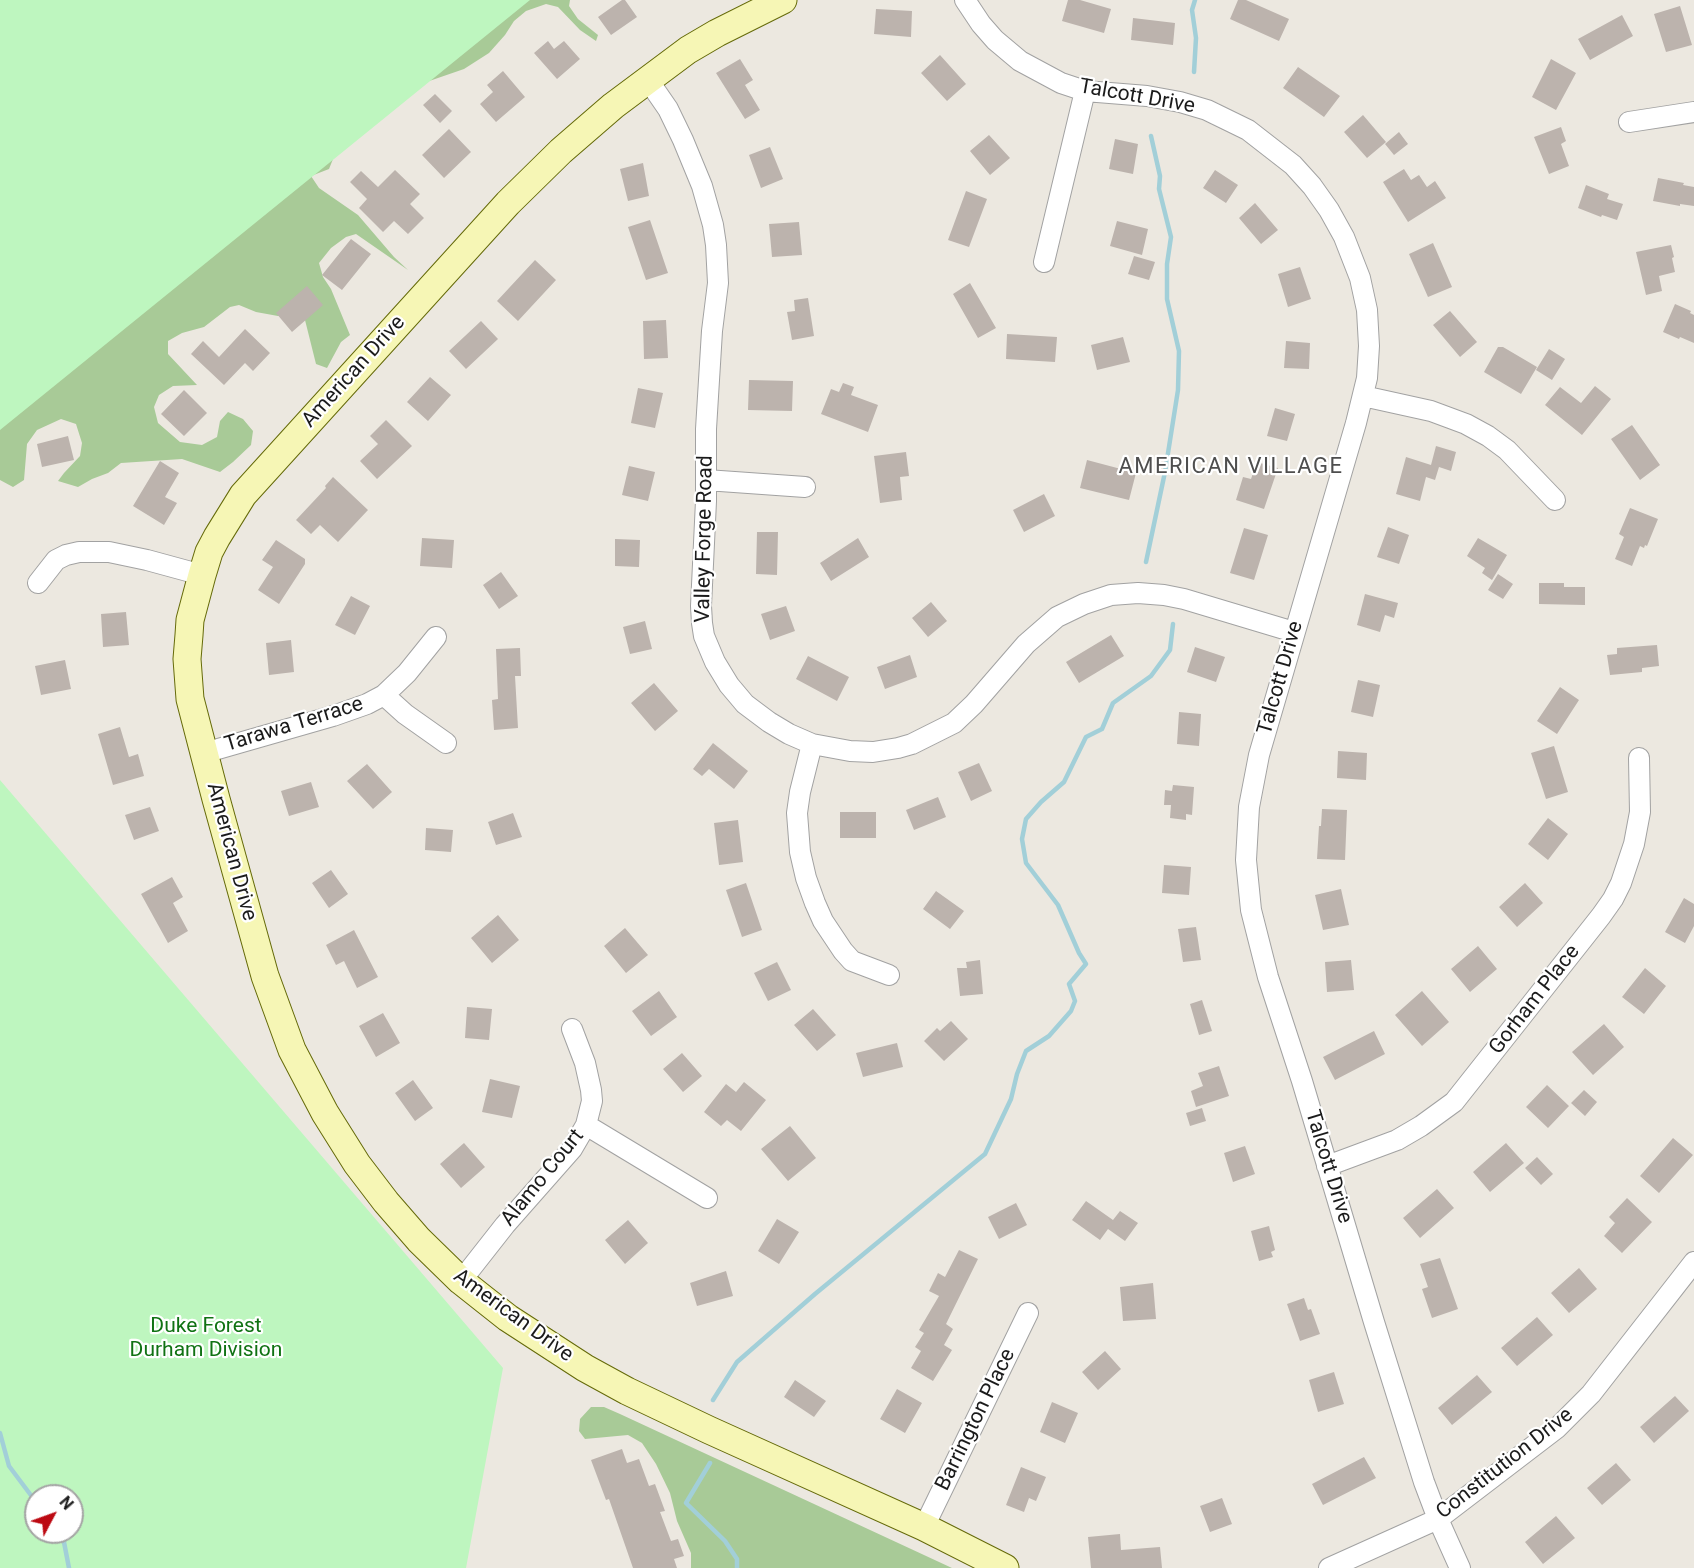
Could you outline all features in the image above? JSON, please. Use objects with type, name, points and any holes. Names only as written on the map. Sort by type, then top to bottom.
[{"type":"street","name":"American Drive","points":[[783,0],[688,50],[586,128],[533,178],[243,495],[209,552],[190,620],[187,659],[190,699],[265,975],[292,1050],[325,1113],[357,1164],[419,1240],[461,1281],[508,1318],[585,1368],[627,1391],[924,1527],[1005,1568]]},
{"type":"street","name":"Talcott Drive","points":[[965,0],[995,40],[1020,61],[1061,83],[1084,91],[1147,96],[1180,102],[1208,110],[1248,130],[1293,165],[1312,186],[1344,237],[1360,278],[1367,310],[1369,346],[1367,378],[1267,725],[1253,781],[1246,860],[1251,910],[1262,954],[1424,1482],[1460,1568]]},
{"type":"street","name":"Valley Forge Road","points":[[648,80],[668,109],[683,140],[702,186],[713,225],[718,283],[706,418],[701,606],[703,629],[715,662],[729,685],[745,704],[789,734],[812,744],[850,751],[873,752],[912,744],[943,730],[964,715],[1026,644],[1057,617],[1083,604],[1111,595],[1138,593],[1184,599],[1294,632]]},
{"type":"street","points":[[1044,262],[1084,91]]},
{"type":"street","points":[[1629,122],[1694,112]]},
{"type":"street","points":[[1363,396],[1431,411],[1466,424],[1507,450],[1555,500]]},
{"type":"street","points":[[706,480],[805,487]]},
{"type":"street","points":[[38,583],[56,560],[79,552],[109,552],[202,574]]},
{"type":"street","name":"Tarawa Terrace","points":[[204,753],[367,704],[384,695],[436,637]]},
{"type":"street","name":"Tarawa Terrace","points":[[384,695],[405,714],[446,743]]},
{"type":"street","points":[[812,744],[797,813],[800,852],[812,895],[823,921],[852,961],[889,975]]},
{"type":"street","name":"Gorham Place","points":[[1327,1166],[1396,1140],[1421,1126],[1454,1102],[1601,916],[1621,883],[1636,836],[1640,812],[1639,758]]},
{"type":"street","name":"Alamo Court","points":[[461,1281],[505,1225],[572,1149],[586,1125],[592,1101],[591,1090],[585,1063],[572,1029]]},
{"type":"street","points":[[586,1125],[707,1198]]},
{"type":"street","name":"Constitution Drive","points":[[1329,1568],[1438,1519],[1548,1435],[1591,1394],[1694,1262]]},
{"type":"street","name":"Barrington Place","points":[[924,1527],[1028,1313]]},
{"type":"green space","points":[[0,0],[570,0],[569,6],[578,19],[598,35],[596,41],[580,30],[558,7],[546,4],[526,11],[514,21],[489,53],[464,69],[409,88],[335,154],[329,169],[311,176],[319,188],[358,215],[408,270],[356,234],[346,237],[331,248],[319,263],[323,277],[331,289],[350,335],[341,342],[327,368],[316,364],[305,320],[294,316],[256,312],[239,305],[230,307],[204,327],[182,333],[168,341],[168,354],[197,385],[173,386],[159,395],[154,407],[158,423],[180,442],[202,445],[217,437],[220,421],[228,412],[243,419],[253,431],[251,445],[233,462],[220,472],[182,459],[121,463],[108,473],[78,487],[58,481],[80,456],[82,443],[76,424],[61,419],[37,430],[27,444],[24,480],[13,487],[0,480]]},
{"type":"green space","points":[[0,0],[530,0],[0,430]]},
{"type":"green space","name":"Duke Forest Durham Division","points":[[0,780],[503,1368],[466,1568],[0,1568]]},
{"type":"green space","points":[[591,1407],[604,1407],[620,1414],[952,1568],[691,1568],[691,1553],[677,1521],[670,1493],[656,1464],[642,1443],[628,1435],[585,1439],[579,1431],[580,1419]]},
{"type":"building","points":[[625,0],[637,17],[611,35],[598,17]]},
{"type":"building","points":[[1068,0],[1080,0],[1111,9],[1104,33],[1062,21]]},
{"type":"building","points":[[1238,0],[1246,0],[1289,19],[1279,41],[1230,19]]},
{"type":"building","points":[[1680,6],[1692,45],[1666,52],[1654,14]]},
{"type":"building","points":[[876,9],[912,11],[911,37],[874,34]]},
{"type":"building","points":[[1622,15],[1633,36],[1590,60],[1578,39]]},
{"type":"building","points":[[1133,18],[1175,23],[1173,45],[1131,40]]},
{"type":"building","points":[[548,41],[554,49],[564,41],[580,59],[557,79],[534,53]]},
{"type":"building","points":[[940,55],[966,84],[947,101],[921,73]]},
{"type":"building","points":[[740,59],[753,80],[745,85],[760,110],[745,119],[716,73]]},
{"type":"building","points":[[1551,59],[1576,73],[1556,110],[1532,97]]},
{"type":"building","points":[[1298,67],[1340,96],[1324,117],[1283,88]]},
{"type":"building","points":[[503,71],[525,97],[496,122],[480,104],[493,92],[487,85]]},
{"type":"building","points":[[435,94],[452,111],[440,123],[423,105]]},
{"type":"building","points":[[1363,115],[1386,142],[1367,158],[1344,132]]},
{"type":"building","points":[[1561,127],[1566,141],[1561,144],[1569,166],[1549,174],[1534,137]]},
{"type":"building","points":[[449,129],[471,152],[444,178],[422,155]]},
{"type":"building","points":[[1399,132],[1408,144],[1394,155],[1385,144]]},
{"type":"building","points":[[989,135],[1010,158],[990,175],[970,151]]},
{"type":"building","points":[[1115,139],[1138,144],[1133,174],[1109,169]]},
{"type":"building","points":[[770,147],[783,179],[761,188],[749,155]]},
{"type":"building","points":[[643,163],[649,196],[628,201],[620,169]]},
{"type":"building","points":[[1404,169],[1411,180],[1419,175],[1427,187],[1435,181],[1446,198],[1408,222],[1383,182]]},
{"type":"building","points":[[395,170],[420,194],[410,204],[424,218],[408,234],[394,221],[383,232],[359,208],[367,199],[350,182],[361,171],[378,187]]},
{"type":"building","points":[[1215,170],[1238,185],[1226,203],[1203,188]]},
{"type":"building","points":[[1658,178],[1694,187],[1694,206],[1653,201]]},
{"type":"building","points":[[1586,185],[1609,194],[1607,199],[1623,204],[1617,220],[1602,215],[1601,217],[1578,208]]},
{"type":"building","points":[[966,191],[987,199],[969,247],[948,240]]},
{"type":"building","points":[[1255,203],[1278,230],[1261,244],[1239,218]]},
{"type":"building","points":[[650,220],[668,273],[646,280],[628,227]]},
{"type":"building","points":[[1117,221],[1148,229],[1142,255],[1110,246]]},
{"type":"building","points":[[799,222],[802,255],[772,257],[769,224]]},
{"type":"building","points":[[351,239],[371,254],[342,290],[322,275]]},
{"type":"building","points":[[1433,243],[1452,287],[1428,297],[1409,254]]},
{"type":"building","points":[[1671,245],[1675,272],[1659,276],[1662,291],[1646,295],[1636,252]]},
{"type":"building","points":[[1134,256],[1155,262],[1149,280],[1128,274]]},
{"type":"building","points":[[535,260],[556,280],[518,321],[497,301]]},
{"type":"building","points":[[1300,267],[1311,299],[1288,307],[1278,274]]},
{"type":"building","points":[[970,283],[996,328],[978,338],[953,294]]},
{"type":"building","points":[[307,286],[323,305],[292,332],[276,313]]},
{"type":"building","points":[[808,298],[814,336],[792,340],[787,312],[795,311],[794,300]]},
{"type":"building","points":[[1675,304],[1691,311],[1690,313],[1694,315],[1694,343],[1663,332]]},
{"type":"building","points":[[1450,311],[1477,342],[1460,357],[1433,325]]},
{"type":"building","points":[[666,320],[668,358],[644,359],[643,321]]},
{"type":"building","points":[[481,321],[498,339],[466,369],[449,351]]},
{"type":"building","points":[[245,329],[270,353],[253,371],[245,363],[224,385],[191,354],[203,341],[219,357]]},
{"type":"building","points":[[1007,334],[1057,337],[1055,362],[1006,359]]},
{"type":"building","points":[[1123,337],[1130,362],[1097,370],[1091,345]]},
{"type":"building","points":[[1286,341],[1310,343],[1309,369],[1284,368]]},
{"type":"building","points":[[1498,347],[1503,347],[1537,367],[1521,394],[1484,372]]},
{"type":"building","points":[[1549,349],[1565,359],[1552,380],[1536,370]]},
{"type":"building","points":[[430,377],[451,395],[428,421],[407,402]]},
{"type":"building","points":[[749,380],[793,381],[792,411],[748,410]]},
{"type":"building","points":[[843,383],[854,387],[851,395],[878,405],[868,432],[821,414],[831,389],[839,392]]},
{"type":"building","points":[[1595,386],[1611,399],[1582,435],[1545,405],[1560,387],[1581,403]]},
{"type":"building","points":[[638,388],[663,393],[655,428],[631,423]]},
{"type":"building","points":[[184,390],[207,413],[184,436],[161,414]]},
{"type":"building","points":[[1275,408],[1295,414],[1287,441],[1267,436]]},
{"type":"building","points":[[386,420],[412,446],[377,479],[360,461],[378,444],[370,436]]},
{"type":"building","points":[[1632,425],[1660,465],[1640,480],[1611,439]]},
{"type":"building","points":[[68,436],[74,460],[42,467],[37,444]]},
{"type":"building","points":[[1436,446],[1456,452],[1451,471],[1439,467],[1435,480],[1426,477],[1420,501],[1396,494],[1406,457],[1431,465]]},
{"type":"building","points":[[906,452],[909,476],[900,477],[902,500],[880,503],[874,456]]},
{"type":"building","points":[[1087,460],[1136,473],[1129,500],[1080,488]]},
{"type":"building","points":[[160,461],[179,473],[165,497],[177,503],[164,525],[133,506]]},
{"type":"building","points":[[1257,462],[1278,468],[1264,509],[1236,500],[1243,477],[1251,479]]},
{"type":"building","points":[[629,466],[655,472],[648,501],[622,495]]},
{"type":"building","points":[[333,477],[368,510],[338,542],[320,525],[311,534],[296,520],[326,488],[325,486]]},
{"type":"building","points":[[1044,494],[1055,516],[1024,532],[1013,510]]},
{"type":"building","points":[[1630,508],[1658,519],[1647,546],[1645,545],[1644,548],[1640,546],[1632,566],[1615,559],[1624,537],[1619,534]]},
{"type":"building","points":[[1388,527],[1409,535],[1399,564],[1377,557]]},
{"type":"building","points":[[1244,528],[1268,535],[1254,580],[1230,573]]},
{"type":"building","points":[[757,532],[778,532],[777,575],[756,574]]},
{"type":"building","points":[[422,538],[454,540],[452,568],[420,566]]},
{"type":"building","points":[[858,538],[869,557],[831,581],[820,563]]},
{"type":"building","points":[[1478,538],[1507,555],[1492,580],[1482,573],[1485,568],[1467,556]]},
{"type":"building","points":[[615,539],[640,540],[639,567],[615,566]]},
{"type":"building","points":[[276,540],[305,559],[305,564],[279,604],[258,590],[273,567],[262,560]]},
{"type":"building","points":[[501,572],[518,596],[499,609],[483,585]]},
{"type":"building","points":[[1498,574],[1513,584],[1503,599],[1488,590]]},
{"type":"building","points":[[1539,583],[1564,583],[1564,587],[1585,587],[1585,605],[1539,604]]},
{"type":"building","points":[[1365,594],[1398,603],[1394,618],[1385,615],[1380,632],[1357,625]]},
{"type":"building","points":[[351,596],[370,606],[355,635],[335,625]]},
{"type":"building","points":[[931,602],[947,621],[928,637],[912,618]]},
{"type":"building","points":[[786,606],[795,631],[770,640],[761,614]]},
{"type":"building","points":[[126,612],[129,645],[103,647],[101,614]]},
{"type":"building","points":[[645,621],[652,649],[630,654],[623,627]]},
{"type":"building","points":[[1111,635],[1124,656],[1079,683],[1066,662]]},
{"type":"building","points":[[291,640],[294,672],[269,675],[266,643]]},
{"type":"building","points":[[1657,645],[1659,666],[1642,668],[1642,672],[1610,675],[1607,655],[1617,654],[1617,648]]},
{"type":"building","points":[[1195,647],[1225,657],[1216,682],[1187,672]]},
{"type":"building","points":[[520,648],[521,676],[515,676],[518,728],[494,730],[492,700],[498,699],[496,649]]},
{"type":"building","points":[[910,655],[917,677],[885,689],[877,667]]},
{"type":"building","points":[[808,656],[849,677],[837,701],[796,679]]},
{"type":"building","points":[[65,660],[71,689],[41,695],[35,666]]},
{"type":"building","points":[[1358,680],[1380,685],[1373,717],[1351,712]]},
{"type":"building","points":[[654,683],[678,711],[655,731],[631,703]]},
{"type":"building","points":[[1560,687],[1579,700],[1557,734],[1537,721]]},
{"type":"building","points":[[1179,712],[1201,714],[1199,746],[1177,744]]},
{"type":"building","points":[[120,727],[129,757],[138,754],[144,776],[113,785],[98,734]]},
{"type":"building","points":[[713,743],[748,771],[734,789],[709,769],[702,776],[693,769]]},
{"type":"building","points":[[1554,746],[1568,792],[1546,799],[1531,753]]},
{"type":"building","points":[[1338,751],[1367,753],[1366,780],[1337,778]]},
{"type":"building","points":[[979,763],[992,791],[971,801],[958,772]]},
{"type":"building","points":[[367,764],[392,792],[373,809],[347,781]]},
{"type":"building","points":[[311,782],[319,807],[289,816],[281,791]]},
{"type":"building","points":[[1173,785],[1194,787],[1192,815],[1186,814],[1186,820],[1170,818],[1171,805],[1164,805],[1165,790],[1172,791]]},
{"type":"building","points":[[938,797],[946,817],[914,830],[906,810]]},
{"type":"building","points":[[150,807],[159,831],[134,840],[125,815]]},
{"type":"building","points":[[1322,809],[1347,810],[1345,860],[1317,859]]},
{"type":"building","points":[[840,812],[876,812],[876,838],[840,838]]},
{"type":"building","points":[[513,813],[522,837],[496,845],[488,822]]},
{"type":"building","points":[[1548,818],[1568,834],[1548,860],[1528,844]]},
{"type":"building","points":[[738,820],[743,862],[719,865],[714,823]]},
{"type":"building","points":[[426,828],[453,830],[451,852],[425,850]]},
{"type":"building","points":[[1164,865],[1191,867],[1189,895],[1162,893]]},
{"type":"building","points":[[331,870],[348,894],[329,908],[312,883]]},
{"type":"building","points":[[172,877],[183,897],[173,903],[188,931],[168,943],[141,894]]},
{"type":"building","points":[[746,883],[762,930],[742,937],[726,890]]},
{"type":"building","points":[[1525,883],[1543,903],[1517,927],[1499,907]]},
{"type":"building","points":[[1341,889],[1349,925],[1323,930],[1315,895]]},
{"type":"building","points":[[936,891],[964,911],[950,929],[923,909]]},
{"type":"building","points":[[1684,898],[1694,904],[1694,926],[1685,943],[1665,932]]},
{"type":"building","points":[[498,915],[519,940],[492,963],[471,938]]},
{"type":"building","points":[[1196,927],[1201,960],[1183,962],[1178,929]]},
{"type":"building","points":[[625,928],[648,955],[626,973],[604,946]]},
{"type":"building","points":[[354,930],[378,977],[357,988],[344,961],[336,965],[326,945]]},
{"type":"building","points":[[1478,946],[1497,969],[1470,992],[1451,969]]},
{"type":"building","points":[[980,960],[983,994],[960,996],[957,968],[967,968],[966,962]]},
{"type":"building","points":[[1351,960],[1354,990],[1327,992],[1325,962]]},
{"type":"building","points":[[777,962],[791,990],[768,1001],[754,973]]},
{"type":"building","points":[[1645,968],[1666,986],[1644,1014],[1622,997]]},
{"type":"building","points":[[659,991],[677,1017],[651,1036],[632,1011]]},
{"type":"building","points":[[1422,991],[1449,1022],[1422,1046],[1395,1015]]},
{"type":"building","points":[[1202,1000],[1212,1031],[1199,1035],[1190,1004]]},
{"type":"building","points":[[467,1007],[492,1009],[489,1040],[465,1038]]},
{"type":"building","points":[[813,1009],[836,1035],[817,1051],[794,1025]]},
{"type":"building","points":[[383,1013],[400,1043],[376,1057],[359,1026]]},
{"type":"building","points":[[951,1021],[968,1039],[944,1061],[924,1041],[937,1028],[940,1031]]},
{"type":"building","points":[[1604,1024],[1624,1047],[1593,1075],[1572,1052]]},
{"type":"building","points":[[1374,1031],[1385,1054],[1335,1080],[1323,1057]]},
{"type":"building","points":[[897,1043],[903,1067],[863,1077],[856,1053]]},
{"type":"building","points":[[682,1053],[702,1076],[683,1092],[663,1069]]},
{"type":"building","points":[[1219,1066],[1229,1096],[1196,1107],[1191,1091],[1203,1086],[1198,1073]]},
{"type":"building","points":[[490,1079],[520,1086],[512,1118],[482,1112]]},
{"type":"building","points":[[413,1080],[433,1108],[415,1121],[395,1093]]},
{"type":"building","points":[[744,1082],[766,1100],[741,1131],[727,1120],[721,1126],[704,1112],[726,1084],[736,1092]]},
{"type":"building","points":[[1547,1085],[1569,1106],[1548,1128],[1526,1107]]},
{"type":"building","points":[[1584,1090],[1597,1102],[1585,1116],[1571,1103]]},
{"type":"building","points":[[1202,1108],[1206,1121],[1190,1126],[1186,1113]]},
{"type":"building","points":[[790,1126],[816,1158],[788,1181],[761,1149]]},
{"type":"building","points":[[1673,1138],[1693,1155],[1659,1193],[1640,1176]]},
{"type":"building","points":[[464,1143],[485,1167],[461,1188],[440,1164]]},
{"type":"building","points":[[1506,1143],[1524,1163],[1490,1192],[1473,1172]]},
{"type":"building","points":[[1245,1146],[1255,1174],[1233,1182],[1224,1153]]},
{"type":"building","points":[[1537,1157],[1553,1174],[1541,1185],[1525,1168]]},
{"type":"building","points":[[1437,1189],[1454,1208],[1420,1238],[1403,1218]]},
{"type":"building","points":[[1627,1198],[1652,1222],[1622,1253],[1604,1236],[1615,1223],[1609,1217]]},
{"type":"building","points":[[1086,1201],[1113,1220],[1120,1211],[1138,1223],[1125,1241],[1108,1229],[1100,1240],[1072,1220]]},
{"type":"building","points":[[1016,1203],[1027,1225],[999,1239],[988,1217]]},
{"type":"building","points":[[777,1219],[799,1232],[779,1264],[758,1251]]},
{"type":"building","points":[[628,1220],[648,1243],[625,1264],[605,1240]]},
{"type":"building","points":[[1269,1226],[1275,1250],[1271,1252],[1273,1257],[1259,1261],[1251,1231]]},
{"type":"building","points":[[959,1250],[978,1259],[946,1324],[953,1329],[944,1345],[952,1350],[933,1381],[911,1368],[921,1351],[915,1347],[924,1333],[919,1330],[939,1296],[929,1291],[938,1273],[945,1277]]},
{"type":"building","points":[[1440,1258],[1458,1309],[1432,1318],[1422,1289],[1428,1287],[1420,1264]]},
{"type":"building","points":[[1579,1268],[1597,1289],[1569,1313],[1551,1293]]},
{"type":"building","points":[[726,1271],[733,1296],[697,1306],[690,1283]]},
{"type":"building","points":[[1153,1283],[1156,1319],[1123,1321],[1120,1287]]},
{"type":"building","points":[[1304,1298],[1308,1310],[1311,1309],[1320,1334],[1300,1341],[1287,1304]]},
{"type":"building","points":[[1537,1317],[1553,1335],[1517,1366],[1501,1348]]},
{"type":"building","points":[[1105,1351],[1121,1369],[1098,1390],[1082,1372]]},
{"type":"building","points":[[1334,1372],[1344,1404],[1318,1412],[1309,1380]]},
{"type":"building","points":[[1477,1375],[1492,1392],[1452,1425],[1438,1408]]},
{"type":"building","points":[[795,1380],[826,1401],[814,1417],[784,1397]]},
{"type":"building","points":[[897,1389],[922,1403],[905,1433],[880,1419]]},
{"type":"building","points":[[1675,1396],[1689,1411],[1654,1443],[1640,1427]]},
{"type":"building","points":[[1052,1402],[1078,1413],[1065,1443],[1040,1432]]},
{"type":"building","points":[[622,1449],[627,1463],[639,1459],[649,1486],[655,1484],[665,1511],[660,1512],[671,1541],[678,1539],[684,1556],[674,1559],[677,1568],[633,1568],[609,1499],[606,1500],[591,1460]]},
{"type":"building","points":[[1364,1457],[1376,1478],[1323,1505],[1312,1484]]},
{"type":"building","points":[[1616,1463],[1631,1480],[1602,1505],[1587,1488]]},
{"type":"building","points":[[1021,1467],[1046,1477],[1036,1501],[1029,1498],[1024,1512],[1006,1505]]},
{"type":"building","points":[[1222,1498],[1232,1524],[1210,1532],[1200,1506]]},
{"type":"building","points":[[1556,1516],[1575,1538],[1543,1564],[1525,1542]]},
{"type":"building","points":[[1120,1534],[1121,1550],[1160,1547],[1162,1568],[1091,1568],[1088,1537]]},
{"type":"waterway","points":[[1194,72],[1196,38],[1192,10],[1195,0]]},
{"type":"waterway","points":[[1146,562],[1165,472],[1178,390],[1179,351],[1167,299],[1167,264],[1171,237],[1159,189],[1160,176],[1151,136]]},
{"type":"waterway","points":[[713,1400],[737,1362],[815,1294],[985,1154],[1011,1099],[1026,1051],[1049,1036],[1071,1011],[1075,1001],[1069,984],[1086,964],[1058,905],[1026,863],[1022,839],[1026,819],[1064,782],[1086,737],[1102,729],[1113,703],[1151,676],[1170,650],[1173,624]]},
{"type":"waterway","points":[[0,1433],[9,1466],[24,1486]]},
{"type":"waterway","points":[[710,1463],[686,1503],[725,1541],[737,1559],[737,1568]]},
{"type":"waterway","points":[[64,1544],[69,1568]]},
{"type":"district","name":"AMERICAN VILLAGE","points":[[1231,467]]}]
